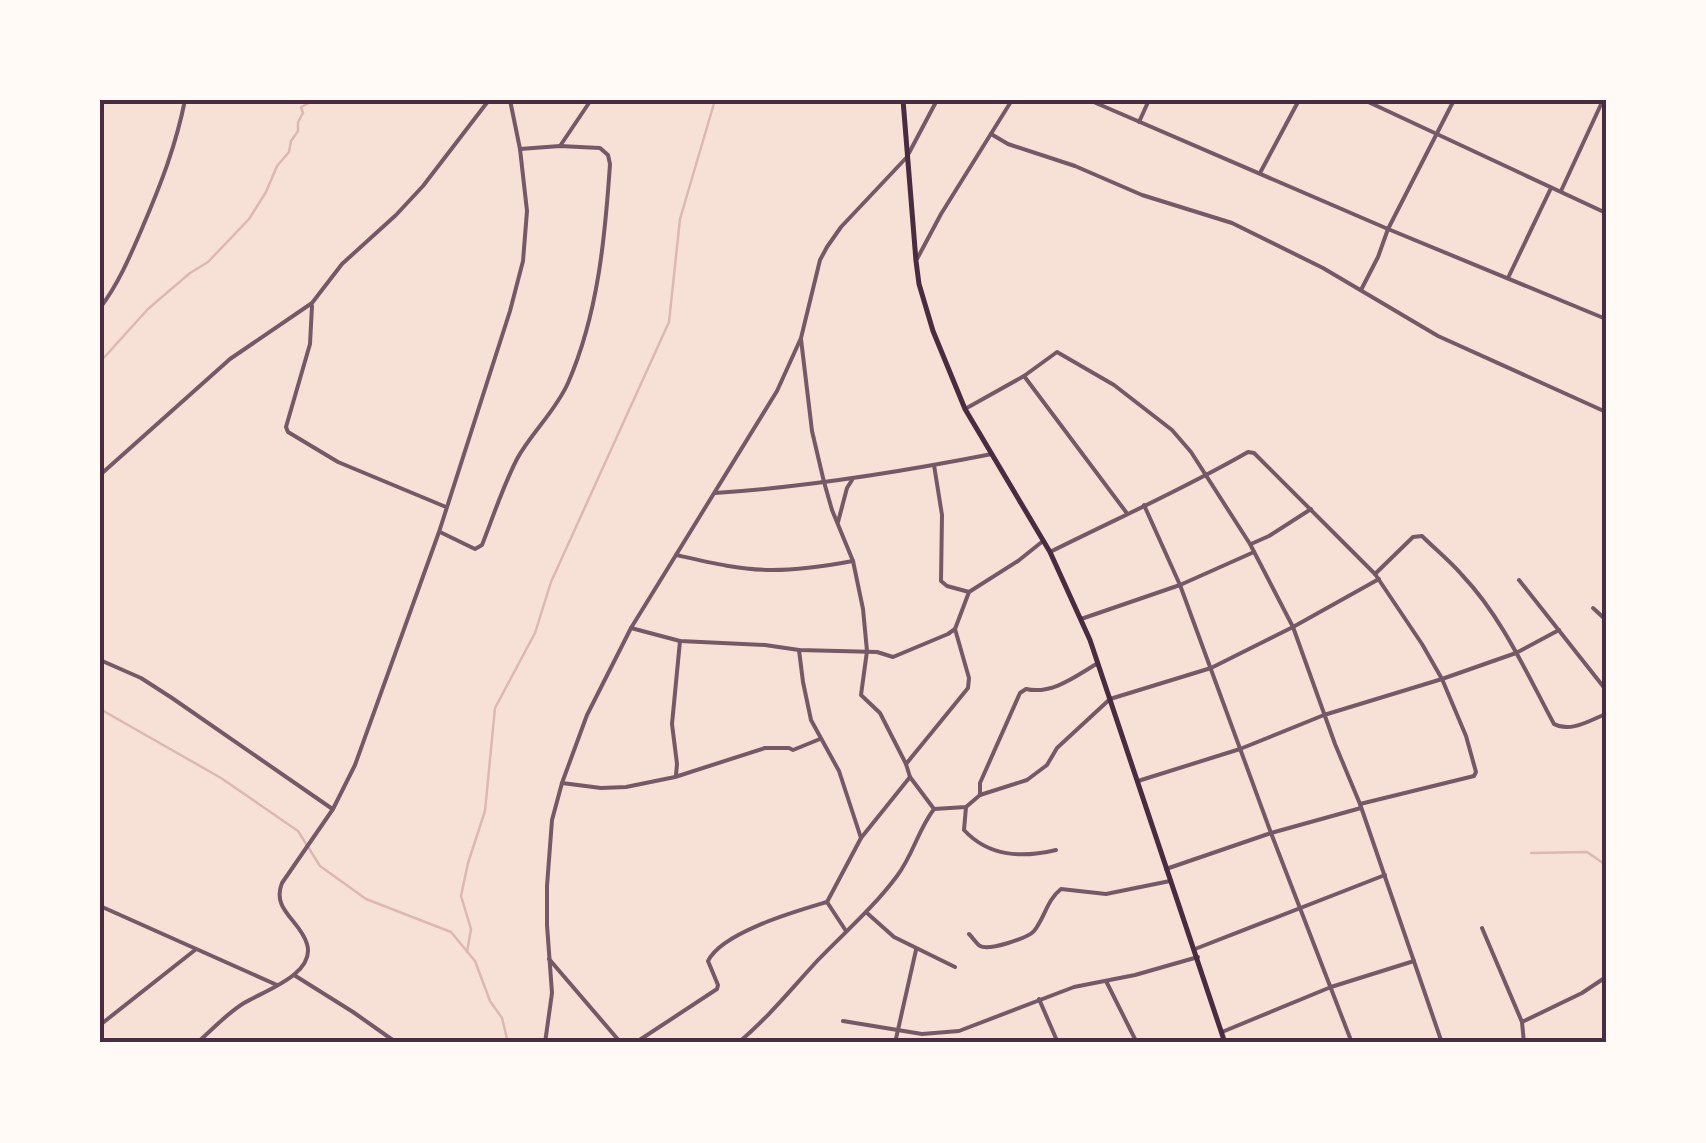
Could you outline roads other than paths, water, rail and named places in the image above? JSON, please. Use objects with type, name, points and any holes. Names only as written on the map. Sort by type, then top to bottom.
[{"type":"main road","points":[[902,100],[916,261],[934,331],[966,409],[1044,541],[1081,619],[1226,1043]]},
{"type":"street","points":[[100,308],[117,282],[165,176],[186,100]]},
{"type":"street","points":[[197,1043],[244,1002],[294,975],[307,961],[307,942],[283,908],[278,892],[333,809],[364,742],[439,532],[523,261],[528,211],[510,100]]},
{"type":"street","points":[[560,146],[591,100]]},
{"type":"street","points":[[545,1043],[552,993],[548,856],[552,820],[587,714],[631,628],[765,412],[801,338],[820,260],[841,228],[907,157],[937,100]]},
{"type":"street","points":[[916,261],[1012,100]]},
{"type":"street","points":[[1089,100],[1606,319]]},
{"type":"street","points":[[1140,122],[1148,100]]},
{"type":"street","points":[[1260,173],[1299,100]]},
{"type":"street","points":[[1364,100],[1606,213]]},
{"type":"street","points":[[1361,290],[1454,100]]},
{"type":"street","points":[[100,474],[230,359],[312,303],[342,264],[408,203],[486,101]]},
{"type":"street","points":[[1560,191],[1604,101]]},
{"type":"street","points":[[992,134],[1008,144],[1075,166],[1142,195],[1232,223],[1361,290],[1452,344],[1606,412]]},
{"type":"street","points":[[439,532],[475,549],[482,545],[517,459],[568,385],[588,326],[606,230],[609,159],[600,148],[520,149]]},
{"type":"street","points":[[1508,278],[1552,186]]},
{"type":"street","points":[[312,303],[310,344],[288,432],[338,462],[446,507]]},
{"type":"street","points":[[801,338],[812,431],[824,482],[853,562],[863,609],[866,652],[861,695],[880,713],[910,777],[934,809]]},
{"type":"street","points":[[966,409],[1024,376],[1054,353],[1060,353],[1114,385],[1172,430],[1207,476],[1250,544],[1293,627],[1361,806],[1442,1043]]},
{"type":"street","points":[[1024,376],[1127,513]]},
{"type":"street","points":[[1050,552],[1251,452],[1377,576],[1422,644],[1466,736],[1476,772],[1470,777],[1361,806],[1166,869]]},
{"type":"street","points":[[714,493],[852,480],[993,454]]},
{"type":"street","points":[[934,465],[942,515],[942,580],[947,586],[969,592]]},
{"type":"street","points":[[838,522],[852,480]]},
{"type":"street","points":[[1144,504],[1180,585],[1352,1043]]},
{"type":"street","points":[[1250,544],[1312,510]]},
{"type":"street","points":[[934,809],[966,807],[980,795],[1027,780],[1047,765],[1064,741],[1110,699],[1211,668],[1293,627],[1377,576],[1416,535],[1422,536],[1464,576],[1487,606],[1554,724],[1570,728],[1606,714]]},
{"type":"street","points":[[631,628],[680,640],[897,656],[948,634],[954,629],[969,592],[1044,541]]},
{"type":"street","points":[[1081,619],[1180,585],[1254,552]]},
{"type":"street","points":[[676,555],[770,570],[853,562]]},
{"type":"street","points":[[1519,580],[1606,690]]},
{"type":"street","points":[[1593,608],[1606,620]]},
{"type":"street","points":[[906,764],[968,688],[969,678],[954,629]]},
{"type":"street","points":[[1138,781],[1240,750],[1324,714],[1442,680],[1516,653],[1559,630]]},
{"type":"street","points":[[676,777],[672,724],[680,640]]},
{"type":"street","points":[[800,650],[811,720],[839,771],[862,838]]},
{"type":"street","points":[[100,660],[141,678],[333,809]]},
{"type":"street","points":[[980,795],[980,783],[1020,693],[1026,689],[1048,689],[1098,663]]},
{"type":"street","points":[[562,783],[613,787],[652,783],[764,748],[793,750],[820,738]]},
{"type":"street","points":[[635,1043],[718,989],[708,961],[712,953],[754,927],[827,902],[862,838],[910,777]]},
{"type":"street","points":[[966,807],[964,830],[992,849],[1018,856],[1056,850]]},
{"type":"street","points":[[738,1043],[867,913],[910,858],[934,809]]},
{"type":"street","points":[[843,1021],[922,1034],[959,1031],[1074,987],[1196,953],[1385,875]]},
{"type":"street","points":[[970,934],[986,948],[1024,938],[1035,930],[1054,894],[1061,889],[1106,894],[1170,881]]},
{"type":"street","points":[[827,902],[846,931]]},
{"type":"street","points":[[100,906],[276,985]]},
{"type":"street","points":[[867,913],[894,937],[956,967]]},
{"type":"street","points":[[1482,928],[1522,1022],[1524,1043]]},
{"type":"street","points":[[100,1025],[195,950]]},
{"type":"street","points":[[895,1043],[916,950]]},
{"type":"street","points":[[549,959],[621,1043]]},
{"type":"street","points":[[1222,1032],[1331,986],[1414,961]]},
{"type":"street","points":[[294,975],[398,1043]]},
{"type":"street","points":[[1522,1022],[1606,977]]},
{"type":"street","points":[[1106,981],[1137,1043]]},
{"type":"street","points":[[1039,999],[1058,1043]]},
{"type":"waterway","points":[[100,362],[148,309],[208,262],[249,219],[277,166],[289,152],[303,113],[301,107],[315,100]]},
{"type":"waterway","points":[[467,952],[471,929],[461,896],[485,811],[495,708],[535,633],[551,582],[669,322],[680,219],[715,100]]},
{"type":"waterway","points":[[100,709],[221,778],[298,831],[320,866],[366,899],[451,932],[475,961],[490,1001],[502,1018],[508,1043]]},
{"type":"waterway","points":[[1531,853],[1587,852],[1606,865]]}]
